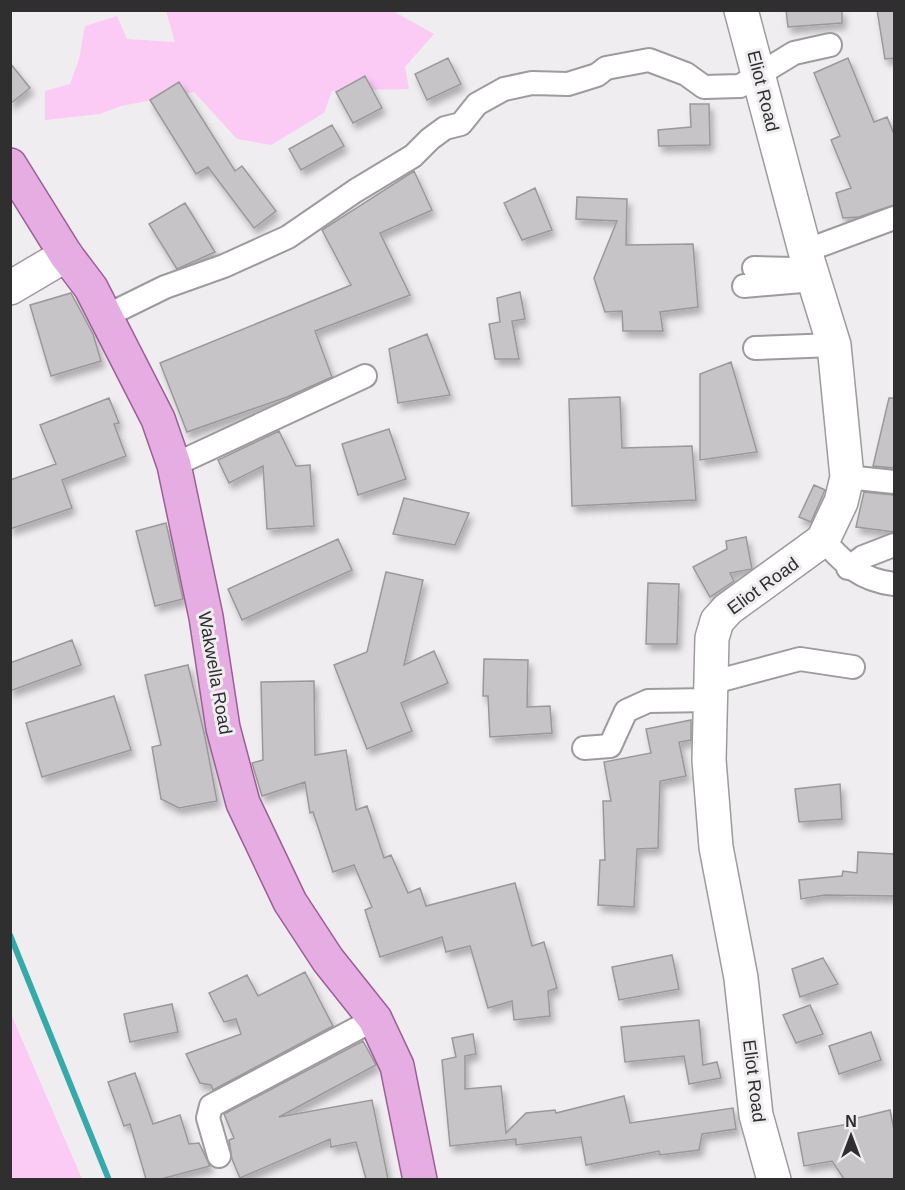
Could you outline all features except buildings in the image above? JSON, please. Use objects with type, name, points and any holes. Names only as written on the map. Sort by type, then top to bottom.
[{"type":"main road","name":"Wakwella Road","points":[[10,165],[66,255],[91,288],[158,419],[174,465],[206,617],[223,728],[243,803],[290,902],[328,960],[375,1019],[397,1066],[420,1179]]},
{"type":"street","name":"Eliot Road","points":[[741,10],[810,266],[834,345],[847,477],[841,502],[823,540],[810,552],[752,589],[717,621],[712,638],[709,760],[716,847],[741,978],[756,1116],[774,1179]]},
{"type":"street","points":[[106,316],[165,287],[224,266],[288,237],[355,191],[413,156],[437,133],[461,124],[477,104],[504,89],[532,83],[568,84],[597,75],[606,68],[649,60],[686,74],[704,87],[740,86],[794,53],[830,45]]},
{"type":"street","points":[[749,277],[810,266],[894,218]]},
{"type":"street","points":[[10,288],[66,255]]},
{"type":"street","points":[[755,348],[834,345]]},
{"type":"street","points":[[174,465],[365,376]]},
{"type":"street","points":[[847,477],[894,482]]},
{"type":"street","points":[[823,540],[848,568],[879,582],[894,584]]},
{"type":"street","points":[[848,568],[863,557],[894,545]]},
{"type":"street","points":[[584,748],[610,746],[626,711],[648,701],[709,692],[800,659],[853,667]]},
{"type":"street","points":[[219,1156],[208,1118],[211,1106],[375,1019]]},
{"type":"shaded area","points":[[166,11],[393,11],[434,34],[405,67],[409,89],[332,91],[324,113],[271,145],[237,139],[194,92],[121,106],[100,114],[45,120],[45,91],[70,84],[79,59],[85,26],[117,16],[127,39],[175,42]]},
{"type":"shaded area","points":[[11,1014],[82,1179],[11,1179]]},
{"type":"waterway","points":[[10,935],[109,1180]]}]
